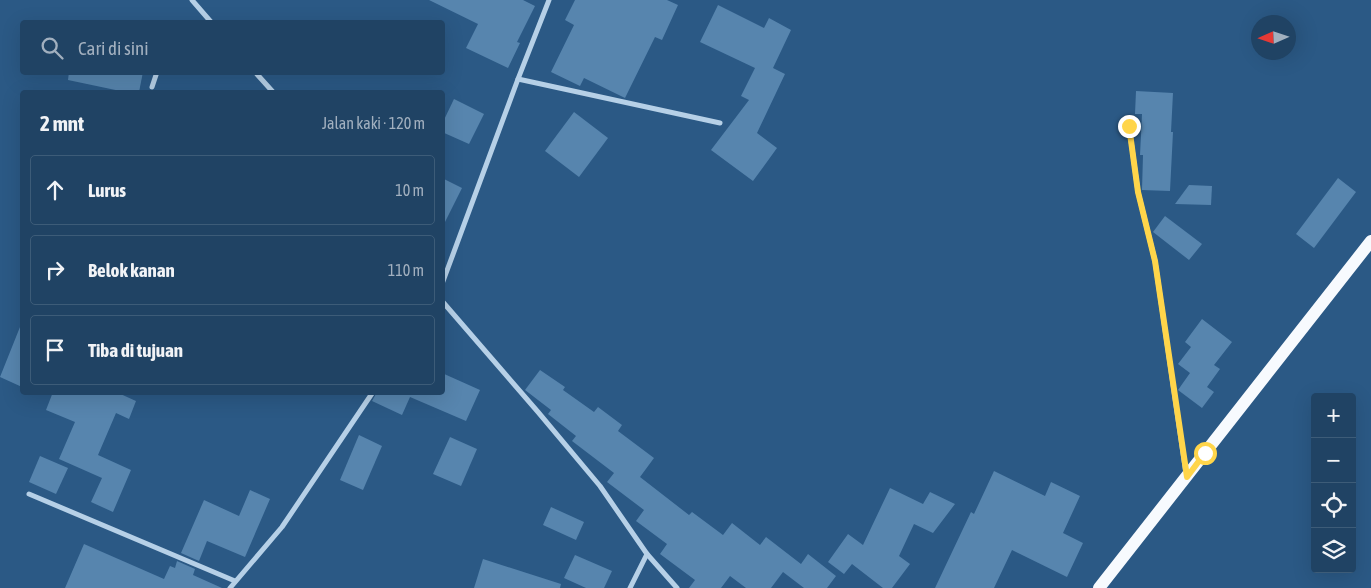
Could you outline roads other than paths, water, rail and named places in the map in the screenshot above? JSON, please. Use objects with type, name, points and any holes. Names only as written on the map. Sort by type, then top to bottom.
[{"type":"main road","points":[[1099,588],[1371,242]]},
{"type":"street","points":[[192,0],[210,20]]},
{"type":"street","points":[[445,276],[549,0]]},
{"type":"street","points":[[152,87],[156,75]]},
{"type":"street","points":[[258,75],[270,90]]},
{"type":"street","points":[[518,79],[720,123]]},
{"type":"street","points":[[1129,126],[1138,192],[1155,261],[1187,477]]},
{"type":"street","points":[[445,304],[600,486],[647,554],[676,588]]},
{"type":"street","points":[[230,588],[282,527],[371,395]]},
{"type":"street","points":[[28,494],[235,581]]},
{"type":"street","points":[[630,588],[647,554]]}]
